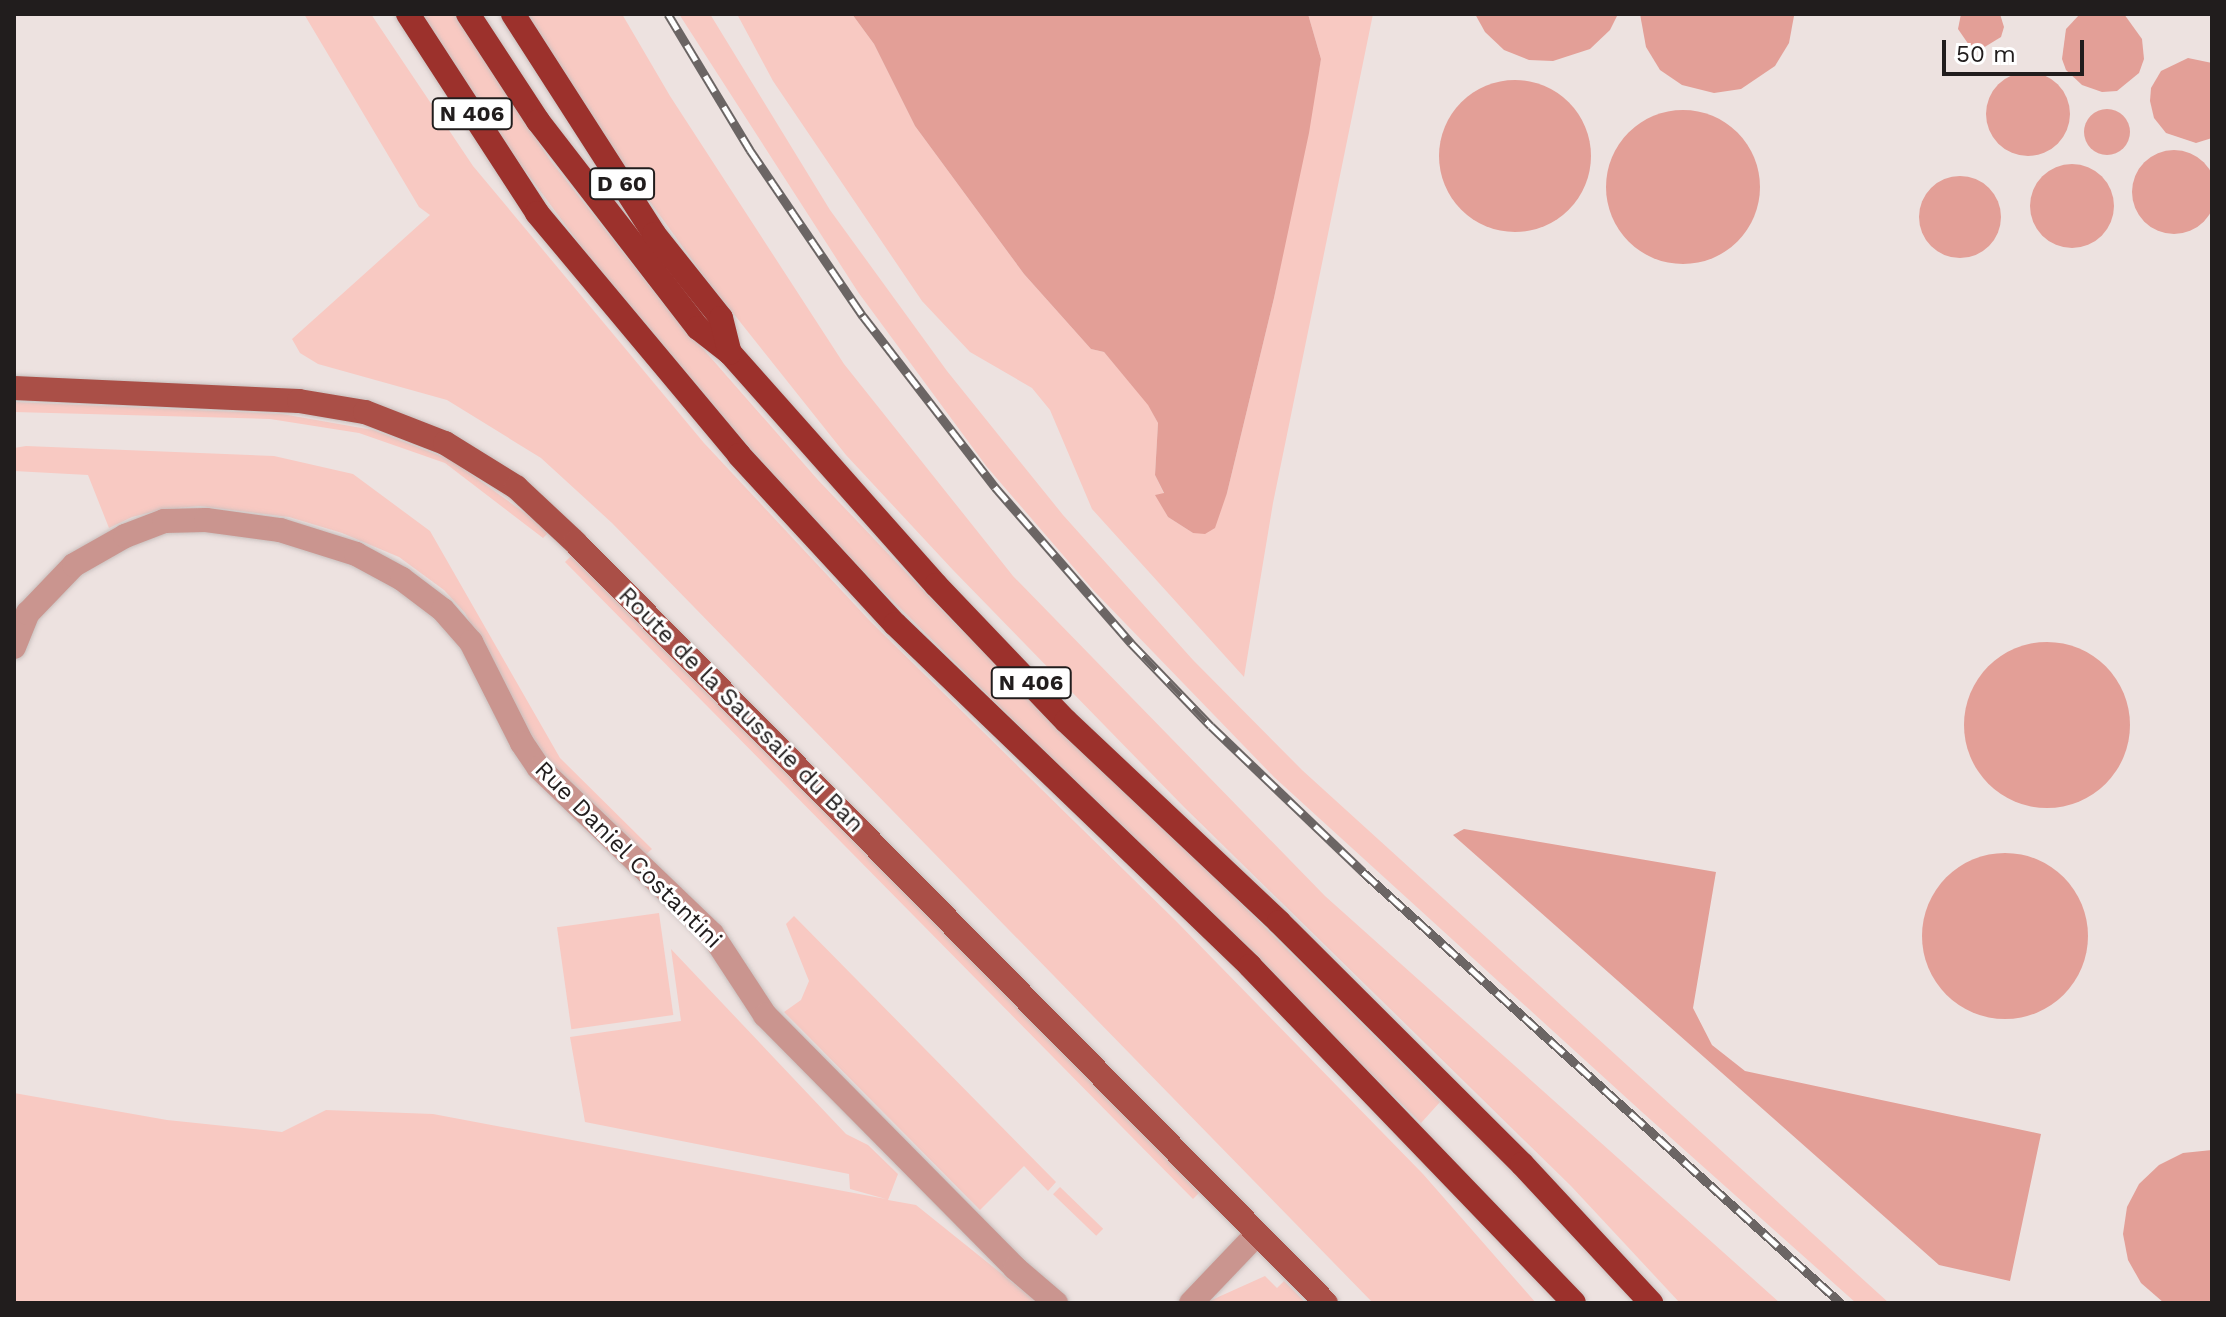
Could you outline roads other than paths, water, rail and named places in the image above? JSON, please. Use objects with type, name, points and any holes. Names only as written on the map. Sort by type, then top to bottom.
[{"type":"highway","name":"N 406","points":[[408,14],[537,213],[739,455],[895,624],[1250,966],[1574,1303]]},
{"type":"highway","name":"N 406","points":[[468,14],[538,121],[630,244],[698,328],[730,353],[936,585],[1066,721],[1279,922],[1522,1164],[1651,1303]]},
{"type":"highway","name":"D 60","points":[[513,14],[654,234],[721,318],[730,353]]},
{"type":"highway","points":[[1533,1258],[1542,1285],[1556,1303]]},
{"type":"main road","name":"Route de la Saussaie du Ban","points":[[16,389],[299,401],[365,412],[445,443],[516,487],[575,542],[1326,1303]]},
{"type":"street","name":"Rue Daniel Costantini","points":[[14,647],[28,613],[74,565],[125,536],[164,521],[206,520],[280,530],[356,554],[402,579],[443,610],[471,642],[522,743],[539,768],[712,934],[765,1015],[1015,1268],[1056,1303]]},
{"type":"street","points":[[1191,1303],[1257,1234]]},
{"type":"railway","points":[[668,14],[750,150],[863,316],[995,487],[1131,643],[1211,726],[1363,872],[1841,1303]]}]
